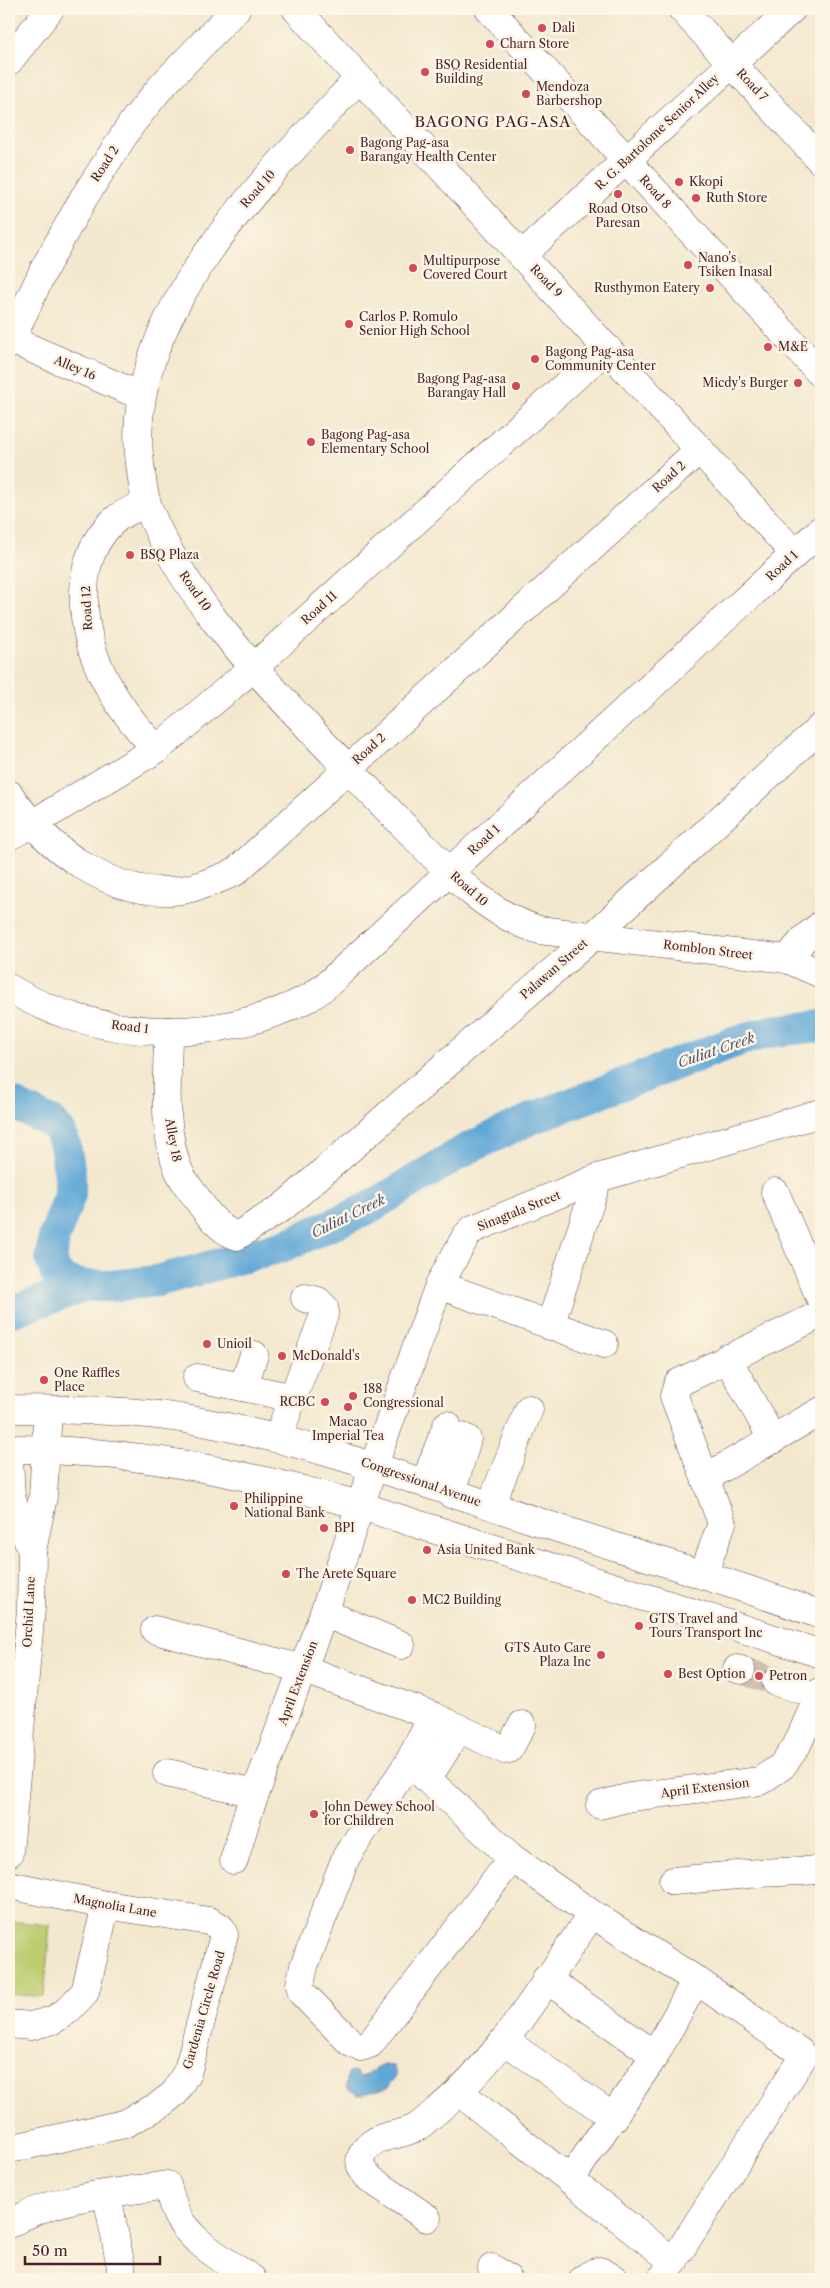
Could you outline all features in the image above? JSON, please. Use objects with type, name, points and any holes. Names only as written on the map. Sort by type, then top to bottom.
[{"type":"street","points":[[9,62],[50,9]]},
{"type":"street","name":"Road 2","points":[[9,341],[45,268],[83,199],[132,123],[160,88],[236,9]]},
{"type":"street","name":"Road 9","points":[[296,9],[795,554]]},
{"type":"street","name":"Road 8","points":[[489,9],[821,374]]},
{"type":"street","name":"Road 7","points":[[682,9],[821,161]]},
{"type":"street","name":"R. G. Bartolome Senior Alley","points":[[522,255],[792,9]]},
{"type":"street","name":"Road 10","points":[[359,78],[269,175],[233,218],[214,244],[163,331],[148,367],[141,396],[138,430],[139,455],[147,503],[163,540],[178,566],[253,668],[449,872],[491,908],[523,925],[539,930],[592,936]]},
{"type":"street","name":"Alley 16","points":[[9,341],[141,396]]},
{"type":"street","name":"Road 11","points":[[21,830],[157,749],[253,668],[607,348]]},
{"type":"street","name":"Road 2","points":[[9,794],[21,830],[77,863],[129,886],[146,889],[180,890],[204,886],[235,872],[700,450]]},
{"type":"street","name":"Road 12","points":[[147,503],[118,517],[105,529],[96,543],[90,555],[86,574],[84,610],[89,642],[110,690],[142,734],[157,749]]},
{"type":"street","name":"Road 1","points":[[9,988],[52,1010],[90,1021],[129,1028],[168,1031],[205,1029],[241,1022],[275,1012],[309,998],[346,967],[821,530]]},
{"type":"street","name":"Palawan Street","points":[[206,1211],[220,1226],[237,1236],[283,1207],[592,936],[821,727]]},
{"type":"street","points":[[786,959],[804,939],[821,925]]},
{"type":"street","name":"Romblon Street","points":[[592,936],[786,959],[821,974]]},
{"type":"street","name":"Alley 18","points":[[168,1031],[168,1124],[172,1148],[179,1173],[206,1211]]},
{"type":"street","name":"Sinagtala Street","points":[[361,1505],[439,1285],[466,1236],[473,1230],[598,1178],[821,1113]]},
{"type":"street","points":[[550,1326],[598,1178]]},
{"type":"street","points":[[775,1192],[821,1300]]},
{"type":"street","points":[[439,1285],[604,1344]]},
{"type":"street","points":[[278,1438],[324,1315],[324,1307],[318,1301],[305,1298]]},
{"type":"street","points":[[698,1574],[722,1524],[711,1490],[674,1396],[678,1383],[821,1314]]},
{"type":"street","points":[[243,1387],[254,1355]]},
{"type":"street","points":[[727,1358],[773,1440]]},
{"type":"street","points":[[197,1378],[293,1398]]},
{"type":"street","name":"Congressional Avenue","points":[[9,1409],[136,1413],[186,1419],[278,1438],[374,1465],[451,1494],[821,1614]]},
{"type":"street","points":[[491,1506],[529,1409]]},
{"type":"street","name":"Orchid Lane","points":[[9,1853],[20,1610],[43,1497],[48,1410]]},
{"type":"street","points":[[711,1490],[773,1440],[821,1411]]},
{"type":"street","points":[[425,1483],[455,1431],[467,1439],[451,1494]]},
{"type":"street","points":[[9,1449],[105,1452],[187,1464],[274,1481],[361,1505],[821,1654]]},
{"type":"street","name":"Orchid Lane","points":[[9,1459],[11,1498],[32,1551]]},
{"type":"street","name":"April Extension","points":[[234,1860],[255,1793],[324,1614],[361,1505]]},
{"type":"street","points":[[324,1614],[401,1645]]},
{"type":"street","points":[[154,1630],[303,1669],[433,1716],[505,1750],[509,1749],[522,1725]]},
{"type":"street","name":"April Extension","points":[[600,1805],[631,1798],[760,1781],[782,1766],[816,1720],[799,1687]]},
{"type":"street","points":[[418,1771],[433,1716]]},
{"type":"street","points":[[471,1734],[418,1771],[346,1857],[304,1966],[300,1985],[302,1994],[351,2043],[360,2047],[370,2044],[512,1858]]},
{"type":"street","points":[[418,1771],[512,1858],[592,1914],[696,1980],[800,2052],[803,2057],[668,2270],[570,2180],[459,2092]]},
{"type":"street","points":[[167,1773],[255,1793]]},
{"type":"street","points":[[673,1881],[760,1873],[821,1870]]},
{"type":"street","name":"Magnolia Lane","points":[[9,1885],[106,1905],[209,1921],[220,1927]]},
{"type":"street","points":[[9,2024],[31,2026],[53,2020],[67,2011],[85,1992],[106,1905]]},
{"type":"street","points":[[427,2218],[369,2178],[362,2169],[360,2159],[366,2148],[374,2140],[417,2127],[459,2092],[504,2040],[592,1914]]},
{"type":"street","name":"Gardenia Circle Road","points":[[9,2149],[124,2124],[158,2106],[175,2093],[188,2070],[224,1935],[220,1927]]},
{"type":"street","points":[[546,1978],[655,2054]]},
{"type":"street","points":[[570,2180],[614,2118],[655,2054],[696,1980]]},
{"type":"street","points":[[504,2040],[614,2118]]},
{"type":"street","points":[[9,2224],[24,2215],[74,2198],[167,2185],[178,2216],[188,2231],[209,2249],[252,2279]]},
{"type":"street","points":[[106,2195],[121,2267],[121,2279]]},
{"type":"street","points":[[583,2279],[592,2273],[600,2271],[615,2279]]},
{"type":"green space","points":[[9,1921],[50,1925],[44,1997],[9,1994]]},
{"type":"water","points":[[384,2065],[393,2066],[397,2076],[387,2088],[359,2095],[346,2088],[348,2073],[356,2072],[360,2077]]},
{"type":"waterway","name":"Culiat Creek","points":[[9,1102],[53,1123],[61,1133],[65,1145],[70,1175],[70,1195],[54,1237],[51,1260],[56,1273],[65,1281],[86,1286],[112,1286],[157,1281],[281,1247],[367,1209],[467,1149],[533,1118],[740,1040],[773,1031],[821,1026]]},
{"type":"waterway","points":[[9,1312],[86,1286]]},
{"type":"tunnel","points":[[741,1670],[776,1682]]},
{"type":"place","name":"Dali","points":[[542,28]]},
{"type":"place","name":"Charn Store","points":[[490,44]]},
{"type":"place","name":"BSQ Residential Building","points":[[425,72]]},
{"type":"place","name":"Mendoza Barbershop","points":[[526,94]]},
{"type":"place","name":"Bagong Pag-asa Barangay Health Center","points":[[350,150]]},
{"type":"place","name":"Kkopi","points":[[679,182]]},
{"type":"place","name":"Road Otso Paresan","points":[[618,194]]},
{"type":"place","name":"Ruth Store","points":[[696,198]]},
{"type":"place","name":"Nano's Tsiken Inasal","points":[[688,265]]},
{"type":"place","name":"Multipurpose Covered Court","points":[[413,268]]},
{"type":"place","name":"Rusthymon Eatery","points":[[710,288]]},
{"type":"place","name":"Carlos P. Romulo Senior High School","points":[[349,324]]},
{"type":"place","name":"M&E","points":[[768,347]]},
{"type":"place","name":"Bagong Pag-asa Community Center","points":[[535,359]]},
{"type":"place","name":"Micdy's Burger","points":[[798,383]]},
{"type":"place","name":"Bagong Pag-asa Barangay Hall","points":[[516,386]]},
{"type":"place","name":"Bagong Pag-asa Elementary School","points":[[311,442]]},
{"type":"place","name":"BSQ Plaza","points":[[130,555]]},
{"type":"place","name":"Unioil","points":[[207,1344]]},
{"type":"place","name":"McDonald's","points":[[282,1356]]},
{"type":"place","name":"One Raffles Place","points":[[44,1380]]},
{"type":"place","name":"188 Congressional","points":[[353,1396]]},
{"type":"place","name":"RCBC","points":[[325,1402]]},
{"type":"place","name":"Macao Imperial Tea","points":[[348,1407]]},
{"type":"place","name":"Philippine National Bank","points":[[234,1506]]},
{"type":"place","name":"BPI","points":[[324,1528]]},
{"type":"place","name":"Asia United Bank","points":[[427,1550]]},
{"type":"place","name":"The Arete Square","points":[[286,1574]]},
{"type":"place","name":"MC2 Building","points":[[412,1600]]},
{"type":"place","name":"GTS Travel and Tours Transport Inc","points":[[639,1626]]},
{"type":"place","name":"GTS Auto Care Plaza Inc","points":[[601,1655]]},
{"type":"place","name":"Best Option","points":[[668,1674]]},
{"type":"place","name":"Petron","points":[[759,1676]]},
{"type":"place","name":"John Dewey School for Children","points":[[314,1814]]},
{"type":"district","name":"BAGONG PAG-ASA","points":[[493,122]]}]
